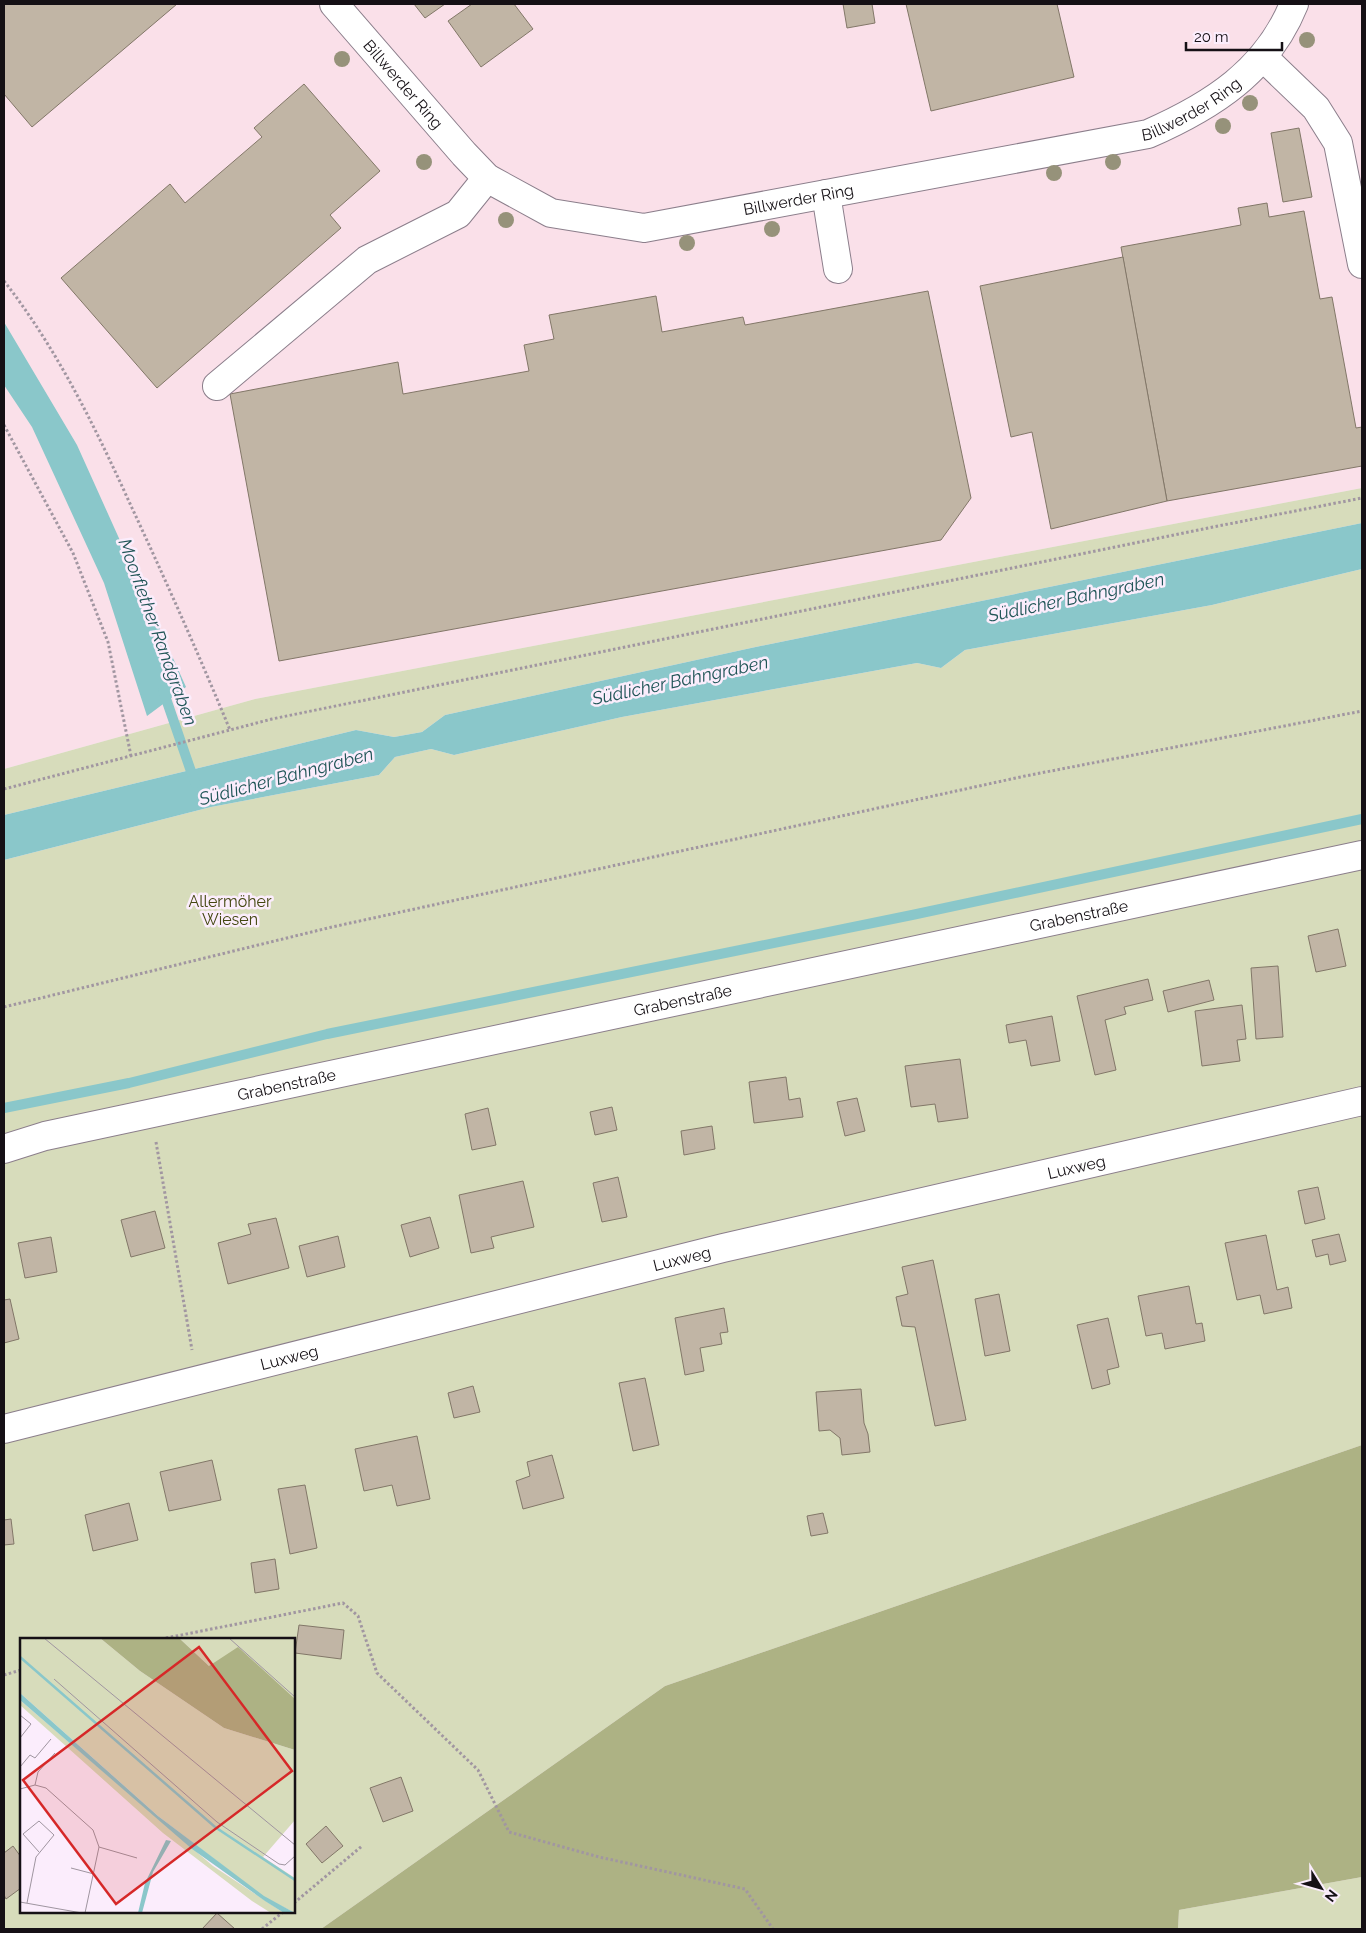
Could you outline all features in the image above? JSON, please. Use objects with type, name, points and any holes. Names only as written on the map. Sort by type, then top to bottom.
[{"type":"street","name":"Billwerder Ring","points":[[334,4],[487,178],[551,213],[644,228],[1148,134],[1189,116],[1229,90],[1263,57],[1294,4]]},
{"type":"street","points":[[1263,57],[1316,108],[1338,143],[1362,264]]},
{"type":"street","points":[[218,386],[368,260],[458,214],[487,178]]},
{"type":"street","points":[[826,194],[838,269]]},
{"type":"street","name":"Grabenstraße","points":[[4,1149],[45,1136],[1362,855]]},
{"type":"street","name":"Luxweg","points":[[4,1429],[722,1248],[1362,1102]]},
{"type":"path","points":[[4,281],[30,314],[94,424],[185,621],[230,730]]},
{"type":"path","points":[[4,425],[72,553],[108,642],[131,756]]},
{"type":"path","points":[[4,789],[282,717],[1164,536],[1362,498]]},
{"type":"path","points":[[4,1007],[332,927],[1016,778],[1362,711]]},
{"type":"path","points":[[152,1113],[197,1380]]},
{"type":"path","points":[[165,1638],[343,1602],[358,1616],[377,1673],[478,1770],[509,1832],[599,1857],[745,1889],[773,1929]]},
{"type":"path","points":[[4,1675],[20,1670]]},
{"type":"path","points":[[295,1902],[362,1846]]},
{"type":"path","points":[[262,1929],[282,1913]]},
{"type":"shaded area","points":[[4,4],[1362,4],[1362,488],[255,699],[4,769]]},
{"type":"shaded area","points":[[1362,1445],[1362,1877],[1179,1910],[1178,1929],[321,1929],[665,1686]]},
{"type":"green space","points":[[1362,488],[1362,523],[751,648],[445,715],[422,732],[394,737],[356,730],[4,815],[4,769],[255,699]]},
{"type":"green space","name":"Allermöher Wiesen","points":[[1362,569],[1362,1445],[665,1686],[321,1929],[4,1929],[4,860],[211,807],[379,775],[395,757],[431,749],[454,755],[622,717],[917,663],[941,668],[965,650],[1212,605]]},
{"type":"green space","points":[[1362,1877],[1362,1929],[1178,1929],[1179,1910]]},
{"type":"water","points":[[4,322],[77,445],[186,687],[147,716],[104,583],[32,427],[4,385]]},
{"type":"water","name":"Südlicher Bahngraben","points":[[1362,523],[1362,569],[1212,605],[965,650],[941,668],[917,663],[622,717],[454,755],[431,749],[395,757],[379,775],[211,807],[4,860],[4,815],[356,730],[394,737],[422,732],[445,715],[751,648]]},
{"type":"building","points":[[6,4],[177,4],[32,127],[4,94],[4,6]]},
{"type":"building","points":[[414,4],[445,4],[425,18]]},
{"type":"building","points":[[472,4],[514,4],[533,29],[481,67],[448,21]]},
{"type":"building","points":[[843,4],[872,4],[875,23],[847,28]]},
{"type":"building","points":[[906,4],[1057,4],[1074,77],[931,111]]},
{"type":"building","points":[[304,84],[380,171],[330,215],[341,228],[157,388],[61,278],[170,184],[185,203],[262,137],[254,128]]},
{"type":"building","points":[[1299,128],[1312,197],[1283,202],[1271,133]]},
{"type":"building","points":[[1267,203],[1269,217],[1304,211],[1320,299],[1332,297],[1356,428],[1362,427],[1362,466],[1167,501],[1121,247],[1241,225],[1238,208]]},
{"type":"building","points":[[1123,257],[1167,501],[1051,529],[1032,432],[1011,437],[980,286]]},
{"type":"building","points":[[928,291],[971,498],[941,540],[279,661],[230,394],[398,362],[403,394],[529,371],[524,345],[554,339],[549,315],[656,296],[662,332],[743,317],[745,325]]},
{"type":"building","points":[[1338,929],[1346,966],[1316,972],[1308,936]]},
{"type":"building","points":[[1278,966],[1283,1037],[1256,1039],[1251,968]]},
{"type":"building","points":[[1148,979],[1153,1000],[1124,1007],[1126,1014],[1105,1020],[1116,1070],[1095,1075],[1077,996]]},
{"type":"building","points":[[1209,980],[1214,1000],[1168,1012],[1163,991]]},
{"type":"building","points":[[1242,1005],[1246,1039],[1237,1040],[1240,1061],[1202,1066],[1195,1011]]},
{"type":"building","points":[[1052,1016],[1060,1061],[1031,1066],[1026,1040],[1009,1043],[1006,1025]]},
{"type":"building","points":[[960,1059],[968,1118],[938,1122],[935,1104],[911,1107],[905,1066]]},
{"type":"building","points":[[786,1077],[789,1100],[800,1098],[803,1117],[754,1123],[749,1082]]},
{"type":"building","points":[[857,1098],[865,1131],[845,1136],[837,1102]]},
{"type":"building","points":[[612,1107],[617,1130],[595,1135],[590,1112]]},
{"type":"building","points":[[488,1108],[496,1145],[472,1150],[465,1114]]},
{"type":"building","points":[[712,1126],[715,1149],[684,1155],[681,1131]]},
{"type":"building","points":[[618,1177],[627,1217],[602,1222],[593,1183]]},
{"type":"building","points":[[523,1181],[534,1227],[491,1237],[494,1248],[471,1253],[459,1195]]},
{"type":"building","points":[[1318,1187],[1325,1219],[1305,1224],[1298,1191]]},
{"type":"building","points":[[155,1211],[165,1248],[131,1257],[121,1220]]},
{"type":"building","points":[[430,1217],[439,1248],[410,1257],[401,1225]]},
{"type":"building","points":[[276,1218],[289,1268],[228,1284],[218,1243],[251,1234],[248,1224]]},
{"type":"building","points":[[1339,1234],[1346,1261],[1330,1265],[1328,1254],[1316,1257],[1312,1240]]},
{"type":"building","points":[[1266,1235],[1277,1290],[1288,1287],[1292,1308],[1264,1314],[1260,1295],[1237,1300],[1225,1243]]},
{"type":"building","points":[[338,1236],[345,1267],[307,1277],[299,1246]]},
{"type":"building","points":[[51,1237],[57,1272],[25,1278],[18,1243]]},
{"type":"building","points":[[933,1260],[966,1420],[935,1426],[915,1327],[902,1326],[896,1297],[908,1294],[902,1267]]},
{"type":"building","points":[[1189,1286],[1196,1324],[1202,1323],[1205,1341],[1165,1349],[1162,1333],[1146,1336],[1138,1296]]},
{"type":"building","points":[[999,1294],[1010,1351],[985,1356],[975,1299]]},
{"type":"building","points":[[10,1299],[19,1339],[4,1343],[4,1300]]},
{"type":"building","points":[[724,1308],[728,1332],[720,1333],[722,1344],[700,1348],[704,1371],[685,1375],[675,1318]]},
{"type":"building","points":[[1108,1318],[1119,1367],[1107,1370],[1110,1384],[1092,1389],[1077,1325]]},
{"type":"building","points":[[645,1378],[659,1445],[633,1451],[619,1383]]},
{"type":"building","points":[[473,1386],[480,1412],[454,1418],[448,1393]]},
{"type":"building","points":[[861,1389],[864,1423],[868,1434],[870,1452],[842,1455],[840,1438],[830,1430],[819,1431],[816,1392]]},
{"type":"building","points":[[417,1436],[430,1499],[397,1506],[392,1485],[364,1491],[355,1449]]},
{"type":"building","points":[[552,1455],[564,1498],[523,1509],[516,1481],[530,1476],[527,1462]]},
{"type":"building","points":[[212,1460],[221,1500],[169,1511],[160,1472]]},
{"type":"building","points":[[305,1485],[317,1548],[290,1554],[278,1489]]},
{"type":"building","points":[[129,1503],[138,1540],[93,1551],[85,1515]]},
{"type":"building","points":[[823,1513],[828,1533],[811,1536],[807,1516]]},
{"type":"building","points":[[11,1519],[14,1544],[4,1545],[4,1520]]},
{"type":"building","points":[[275,1559],[279,1589],[255,1593],[251,1563]]},
{"type":"building","points":[[299,1625],[344,1630],[341,1659],[295,1653]]},
{"type":"building","points":[[401,1777],[413,1811],[383,1822],[370,1788]]},
{"type":"building","points":[[326,1826],[343,1846],[322,1863],[306,1844]]},
{"type":"building","points":[[13,1846],[20,1856],[20,1889],[6,1899],[4,1895],[4,1853]]},
{"type":"building","points":[[217,1913],[235,1929],[202,1929]]},
{"type":"waterway","name":"Moorflether Randgraben","points":[[163,690],[195,783]]},
{"type":"waterway","points":[[4,1108],[129,1083],[327,1034],[912,915],[1362,819]]}]
